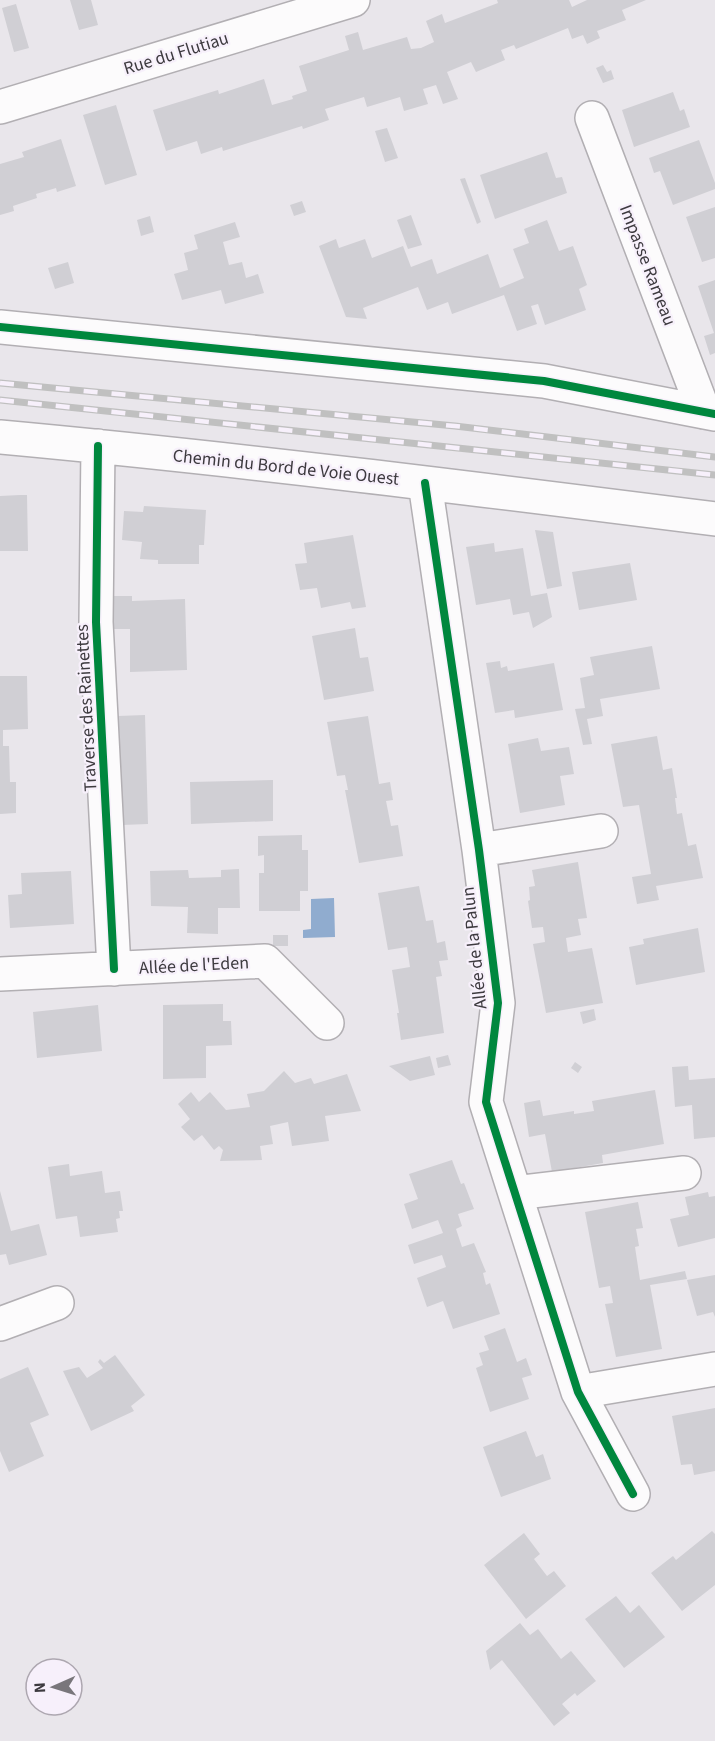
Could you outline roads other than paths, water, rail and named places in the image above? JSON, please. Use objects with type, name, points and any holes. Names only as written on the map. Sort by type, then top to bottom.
[{"type":"street","name":"Rue du Flutiau","points":[[0,107],[353,0]]},
{"type":"street","name":"Impasse Rameau","points":[[592,118],[710,413]]},
{"type":"street","points":[[0,327],[544,381],[710,413]]},
{"type":"street","name":"Chemin du Bord de Voie Ouest","points":[[0,437],[425,483],[715,519]]},
{"type":"street","name":"Traverse des Rainettes","points":[[98,446],[96,622],[114,969]]},
{"type":"street","name":"Allée de la Palun","points":[[425,483],[479,850],[498,1003],[486,1102],[579,1392],[633,1494]]},
{"type":"street","points":[[479,850],[601,831]]},
{"type":"street","name":"Allée de l'Eden","points":[[0,974],[265,961],[327,1023]]},
{"type":"street","points":[[515,1193],[684,1173]]},
{"type":"street","points":[[0,1324],[57,1303]]},
{"type":"street","points":[[579,1392],[715,1369]]},
{"type":"water","points":[[334,898],[335,937],[303,938],[303,930],[311,929],[311,899]]},
{"type":"railway","points":[[0,383],[455,426],[715,457]]},
{"type":"railway","points":[[0,400],[715,475]]}]
